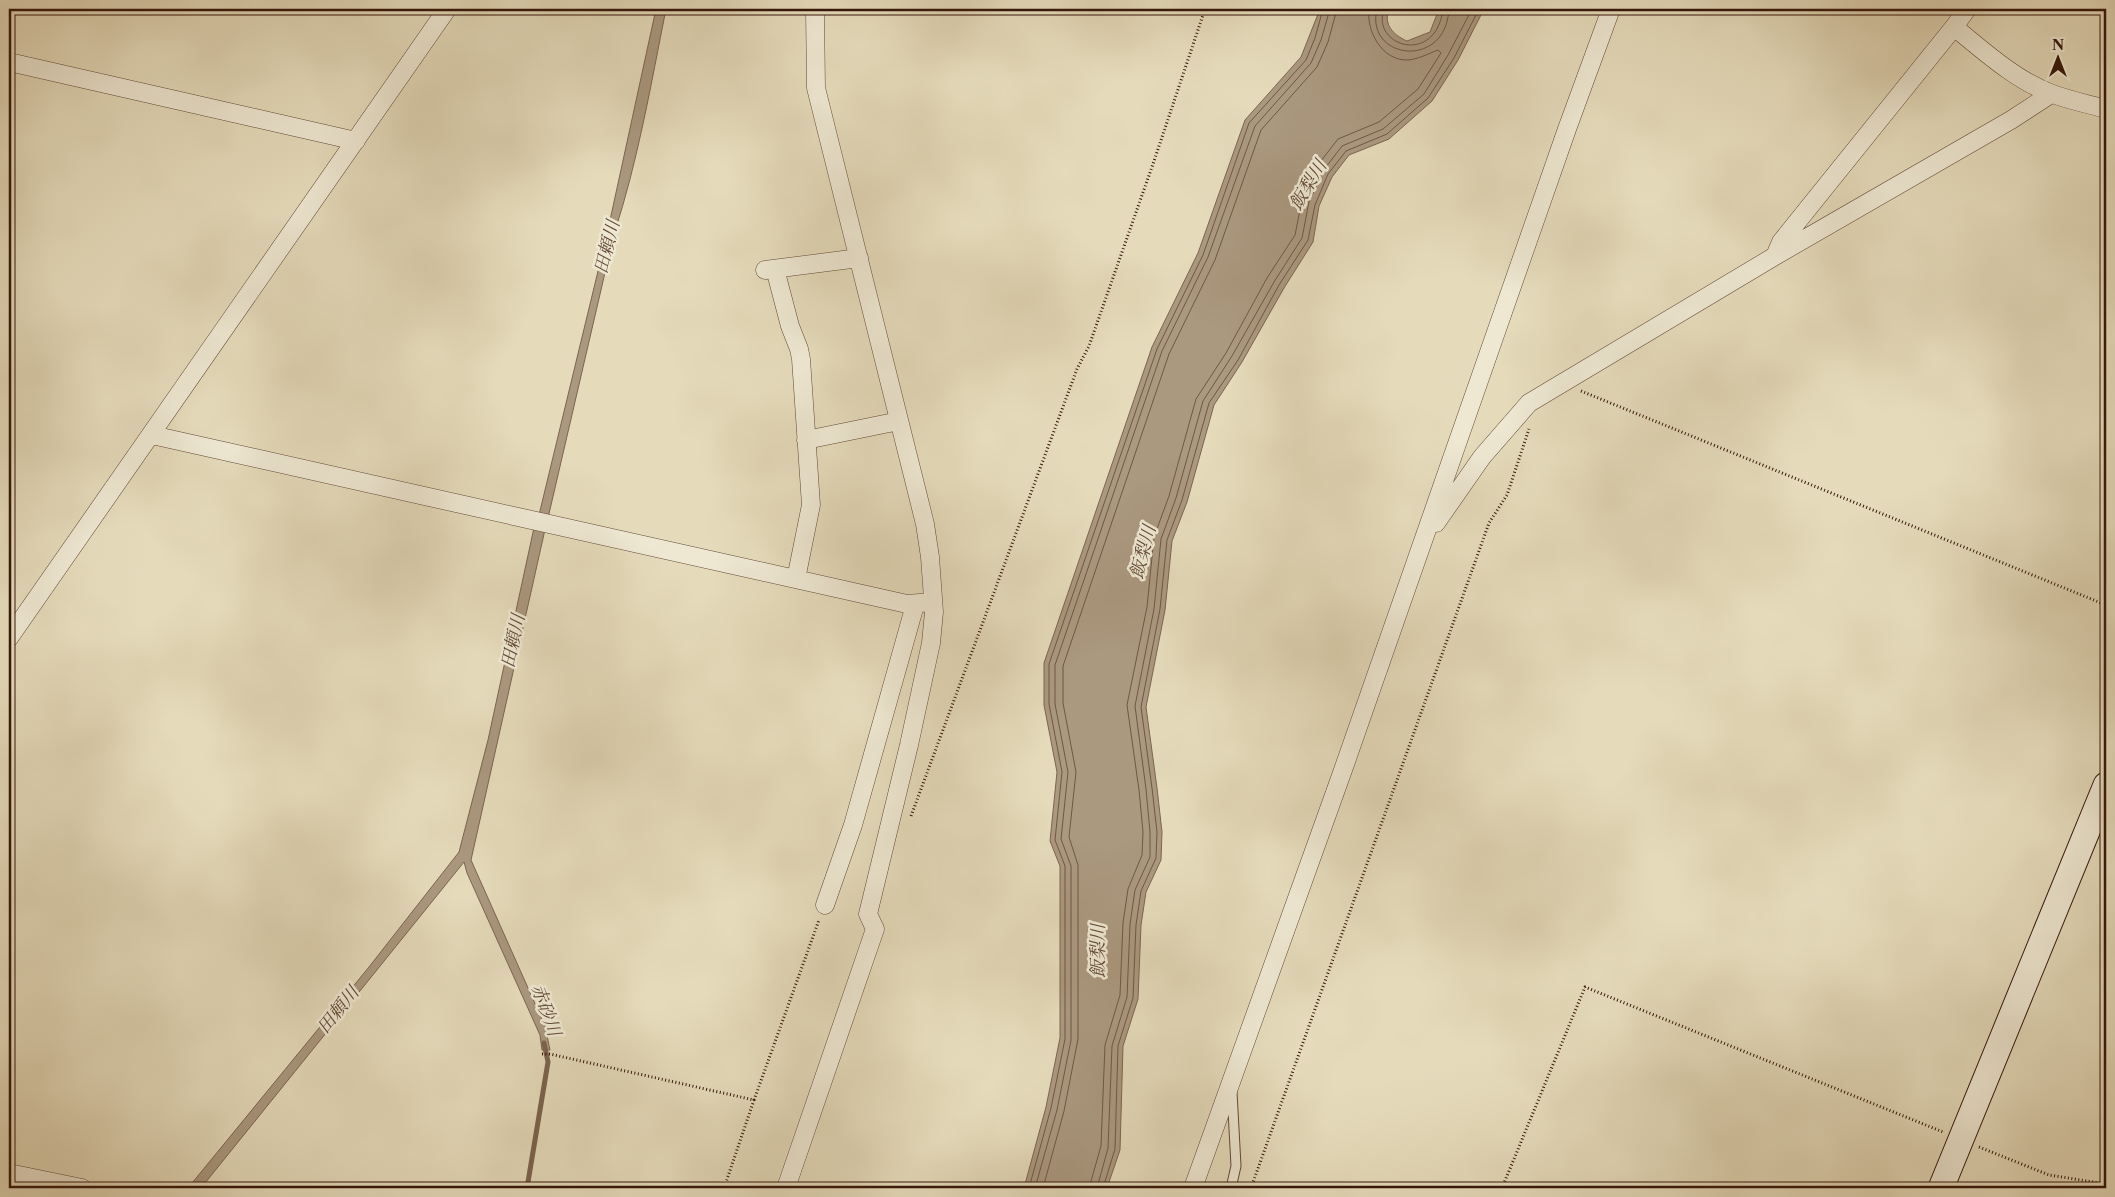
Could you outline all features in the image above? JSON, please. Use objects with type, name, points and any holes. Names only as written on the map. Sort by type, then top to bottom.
[{"type":"street","points":[[9,638],[447,9]]},
{"type":"street","points":[[786,1188],[874,929],[868,914],[928,659],[933,622],[930,557],[925,524],[816,88],[814,66],[815,9]]},
{"type":"street","points":[[1193,1188],[1344,770],[1421,544],[1611,9]]},
{"type":"street","points":[[1775,256],[1781,242],[1968,9]]},
{"type":"street","points":[[1954,27],[2031,85],[2051,94],[2106,109]]},
{"type":"street","points":[[9,62],[356,141]]},
{"type":"street","points":[[1421,544],[1482,457],[1529,403],[1775,256],[1943,160],[2051,94]]},
{"type":"street","points":[[796,579],[811,505],[799,349],[770,270],[859,258]]},
{"type":"street","points":[[806,440],[899,420]]},
{"type":"street","points":[[152,435],[915,605],[933,602]]},
{"type":"street","points":[[825,905],[853,825],[915,605]]},
{"type":"street","points":[[1941,1188],[2106,785]]},
{"type":"street","points":[[9,1173],[82,1188]]},
{"type":"lane","points":[[1231,1082],[1236,1166],[1231,1188]]},
{"type":"path","points":[[910,819],[1088,346],[1153,164],[1205,9]]},
{"type":"path","points":[[1566,380],[1572,387],[2106,605]]},
{"type":"path","points":[[1251,1188],[1488,523],[1508,494],[1542,395]]},
{"type":"path","points":[[724,1188],[825,905]]},
{"type":"path","points":[[1502,1188],[1585,987],[2049,1176],[2106,1184]]},
{"type":"path","points":[[542,1054],[550,1054],[754,1100]]},
{"type":"water","name":"田頼川","points":[[656,9],[666,9],[643,122],[630,179],[614,234],[548,518],[539,515],[607,234]]},
{"type":"water","name":"飯梨川","points":[[1320,9],[1389,9],[1387,19],[1390,28],[1397,36],[1407,41],[1430,32],[1439,9],[1484,9],[1458,60],[1432,101],[1389,139],[1349,155],[1332,177],[1319,206],[1313,242],[1284,288],[1242,362],[1214,405],[1187,502],[1172,541],[1165,610],[1146,707],[1162,832],[1161,860],[1146,892],[1141,925],[1138,999],[1123,1046],[1120,1150],[1107,1188],[1024,1188],[1046,1107],[1060,1038],[1060,866],[1050,841],[1057,772],[1044,705],[1044,663],[1152,347],[1198,253],[1245,120],[1301,57]]},
{"type":"water","name":"田頼川","points":[[535,523],[546,525],[471,860],[545,1026],[550,1050],[542,1050],[540,1035],[467,873],[464,862],[201,1188],[188,1188],[369,967],[459,852],[488,740]]},
{"type":"waterway","name":"赤砂川","points":[[527,1188],[548,1062],[544,1043]]}]
